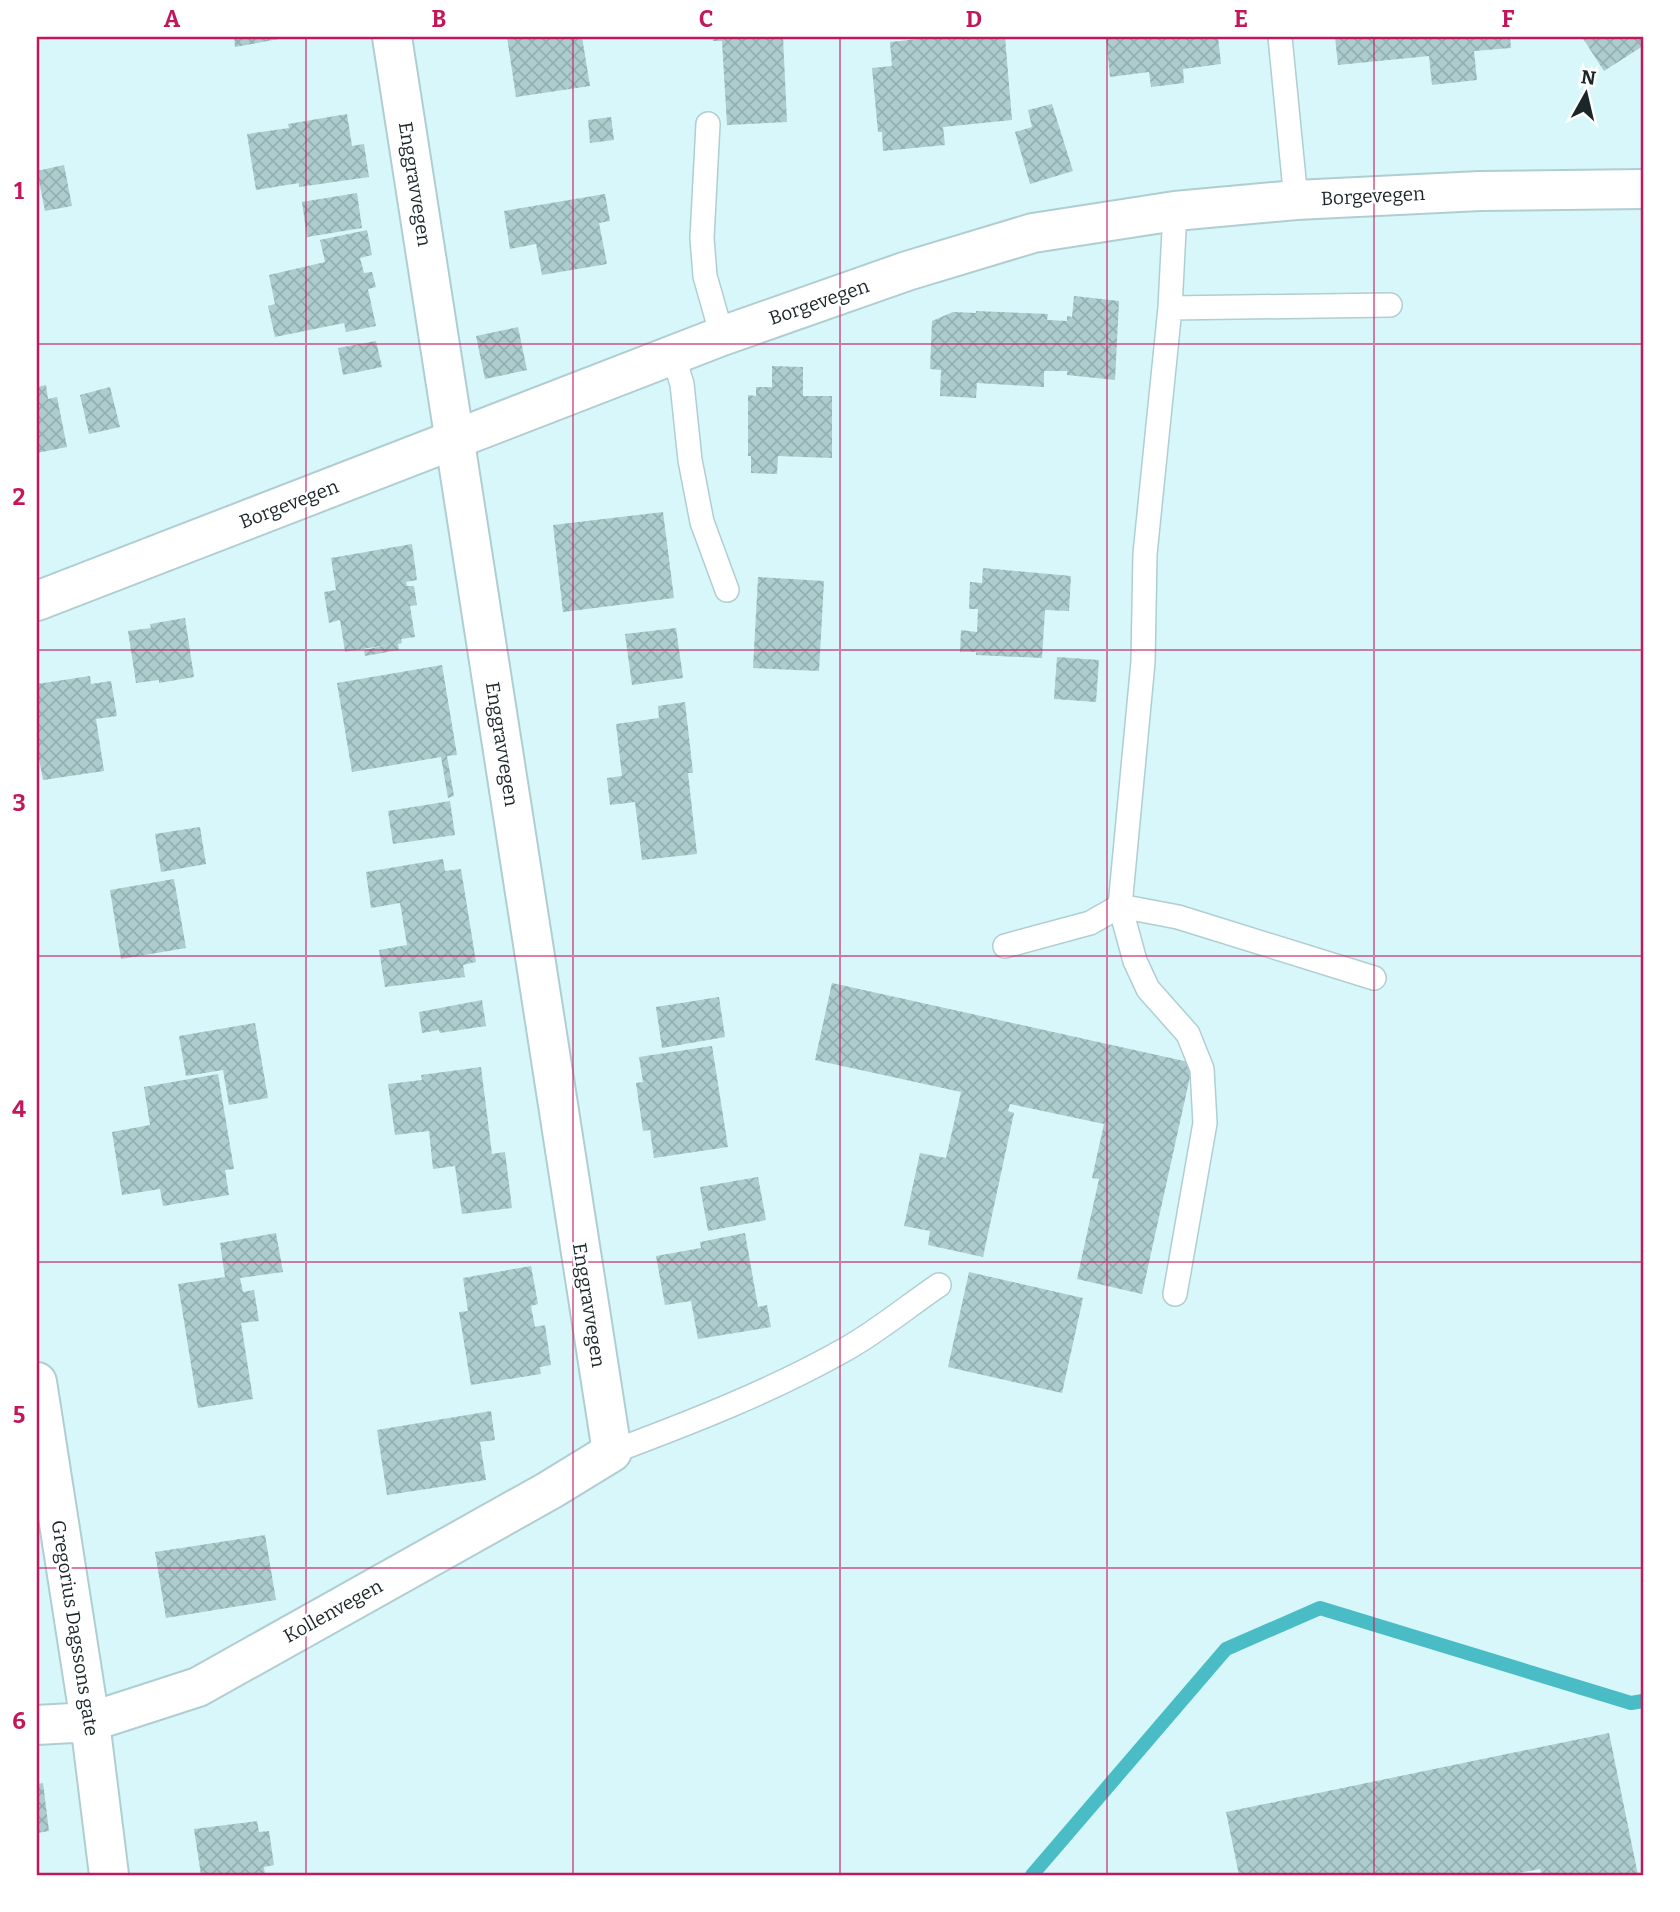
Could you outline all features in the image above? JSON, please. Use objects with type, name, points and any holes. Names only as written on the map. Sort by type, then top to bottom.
[{"type":"street","name":"Enggravvegen","points":[[392,37],[612,1452]]},
{"type":"street","name":"Borgevegen","points":[[37,601],[722,336],[908,271],[1033,233],[1175,211],[1296,200],[1479,191],[1643,190]]},
{"type":"street","name":"Gregorius Dagssons gate","points":[[37,1382],[90,1722],[109,1875]]},
{"type":"street","name":"Kollenvegen","points":[[37,1725],[90,1722],[198,1687],[550,1490],[612,1452]]},
{"type":"lane","points":[[1280,37],[1296,200]]},
{"type":"lane","points":[[708,124],[702,238],[705,276],[722,336]]},
{"type":"lane","points":[[1175,211],[1170,308],[1145,554],[1143,662],[1120,906],[1135,961],[1148,989],[1188,1034],[1202,1069],[1205,1123],[1175,1294]]},
{"type":"lane","points":[[1170,308],[1390,305]]},
{"type":"lane","points":[[673,355],[682,384],[690,460],[702,522],[727,590]]},
{"type":"lane","points":[[1005,946],[1090,923],[1120,906],[1178,917],[1374,978]]},
{"type":"lane","points":[[612,1452],[706,1417],[849,1348],[939,1286]]},
{"type":"building","points":[[234,37],[285,37],[285,38],[235,47]]},
{"type":"building","points":[[507,37],[582,37],[590,86],[516,97]]},
{"type":"building","points":[[713,37],[783,37],[787,122],[727,125],[722,41],[713,41]]},
{"type":"building","points":[[918,37],[1005,37],[1012,120],[943,127],[945,145],[883,151],[882,132],[878,132],[872,68],[892,66],[890,42]]},
{"type":"building","points":[[1106,37],[1218,37],[1221,64],[1183,69],[1184,83],[1151,87],[1149,72],[1110,77]]},
{"type":"building","points":[[1335,37],[1510,37],[1511,48],[1474,51],[1477,80],[1432,85],[1429,56],[1338,65]]},
{"type":"building","points":[[1582,37],[1643,37],[1643,46],[1604,71]]},
{"type":"building","points":[[1052,104],[1073,171],[1030,184],[1015,132],[1032,127],[1028,110]]},
{"type":"building","points":[[347,114],[352,146],[364,144],[369,177],[256,190],[247,134],[289,128],[288,124]]},
{"type":"building","points":[[611,117],[614,140],[590,143],[588,120]]},
{"type":"building","points":[[64,165],[72,206],[45,211],[37,171]]},
{"type":"building","points":[[357,193],[362,228],[307,237],[302,202]]},
{"type":"building","points":[[605,194],[610,221],[599,223],[607,264],[542,275],[536,244],[510,249],[504,211]]},
{"type":"building","points":[[367,230],[372,255],[360,258],[364,273],[372,272],[376,287],[368,289],[376,326],[346,332],[344,323],[275,337],[268,306],[275,304],[269,275],[325,262],[320,240]]},
{"type":"building","points":[[1074,296],[1119,301],[1115,380],[1067,375],[1067,371],[1044,371],[1044,387],[977,383],[976,398],[940,396],[941,370],[930,369],[932,321],[953,312],[976,311],[1048,314],[1047,320],[1067,321],[1067,316],[1072,317]]},
{"type":"building","points":[[518,327],[527,370],[485,379],[476,336]]},
{"type":"building","points":[[376,341],[382,367],[343,375],[338,348]]},
{"type":"building","points":[[772,366],[803,367],[803,396],[832,396],[832,458],[778,456],[777,474],[751,473],[751,456],[748,456],[748,395],[756,396],[756,387],[772,387]]},
{"type":"building","points":[[46,385],[48,399],[57,397],[67,447],[37,453],[37,387]]},
{"type":"building","points":[[110,387],[120,427],[89,434],[80,395]]},
{"type":"building","points":[[663,512],[674,598],[563,612],[553,525]]},
{"type":"building","points":[[412,544],[417,580],[406,582],[407,586],[414,586],[417,605],[410,606],[415,637],[401,639],[399,650],[365,656],[364,650],[387,645],[345,652],[340,620],[329,623],[324,592],[336,590],[331,558]]},
{"type":"building","points":[[983,568],[1071,576],[1069,611],[1045,610],[1042,658],[960,652],[961,630],[977,632],[978,609],[969,609],[970,582],[982,583]]},
{"type":"building","points":[[758,577],[824,581],[819,671],[753,668]]},
{"type":"building","points":[[185,618],[194,677],[159,683],[159,680],[136,683],[128,631],[151,628],[150,624]]},
{"type":"building","points":[[676,628],[683,678],[632,685],[625,634]]},
{"type":"building","points":[[1057,657],[1099,660],[1096,702],[1054,699]]},
{"type":"building","points":[[442,665],[457,755],[447,756],[454,796],[448,798],[441,757],[352,772],[337,683]]},
{"type":"building","points":[[90,676],[91,684],[111,681],[117,716],[96,719],[104,771],[43,780],[37,748],[37,684]]},
{"type":"building","points":[[685,702],[693,773],[688,773],[697,854],[642,860],[635,802],[610,805],[607,778],[622,776],[616,724],[659,718],[658,706]]},
{"type":"building","points":[[450,801],[455,835],[393,844],[388,811]]},
{"type":"building","points":[[200,827],[206,864],[161,872],[155,834]]},
{"type":"building","points":[[443,859],[445,871],[461,869],[476,962],[463,965],[465,977],[385,987],[379,950],[407,945],[400,903],[371,908],[366,872]]},
{"type":"building","points":[[174,879],[186,948],[121,959],[110,890]]},
{"type":"building","points":[[832,983],[1193,1063],[1142,1294],[1077,1279],[1099,1179],[1092,1178],[1104,1124],[1010,1104],[1008,1111],[1014,1113],[983,1257],[928,1245],[930,1231],[904,1226],[920,1153],[946,1158],[961,1092],[815,1060]]},
{"type":"building","points":[[719,997],[725,1037],[662,1048],[656,1007]]},
{"type":"building","points":[[482,1000],[486,1026],[422,1033],[419,1012]]},
{"type":"building","points":[[255,1023],[268,1098],[229,1105],[223,1070],[186,1076],[179,1036]]},
{"type":"building","points":[[712,1046],[728,1147],[654,1158],[650,1130],[643,1131],[636,1083],[643,1082],[639,1057]]},
{"type":"building","points":[[481,1067],[492,1154],[505,1152],[512,1208],[462,1214],[455,1166],[433,1169],[429,1131],[395,1135],[388,1084],[422,1080],[421,1075]]},
{"type":"building","points":[[218,1074],[234,1169],[225,1170],[229,1195],[163,1206],[160,1189],[122,1195],[112,1132],[150,1125],[144,1087]]},
{"type":"building","points":[[758,1177],[766,1220],[708,1231],[700,1187]]},
{"type":"building","points":[[276,1233],[283,1272],[240,1278],[243,1292],[254,1290],[259,1321],[241,1323],[253,1399],[198,1408],[178,1284],[225,1277],[220,1243]]},
{"type":"building","points":[[745,1233],[758,1307],[767,1305],[771,1327],[698,1339],[691,1301],[665,1305],[656,1256],[701,1248],[700,1242]]},
{"type":"building","points":[[531,1266],[538,1304],[531,1306],[535,1327],[545,1325],[551,1365],[540,1367],[541,1374],[471,1385],[459,1312],[468,1311],[463,1278]]},
{"type":"building","points":[[969,1272],[1083,1298],[1062,1393],[948,1367]]},
{"type":"building","points":[[491,1411],[495,1440],[480,1442],[486,1480],[387,1495],[377,1430]]},
{"type":"building","points":[[265,1535],[276,1600],[166,1618],[155,1552]]},
{"type":"building","points":[[1609,1733],[1638,1875],[1542,1875],[1540,1869],[1508,1875],[1239,1875],[1226,1812]]},
{"type":"building","points":[[43,1783],[49,1831],[37,1833],[37,1784]]},
{"type":"building","points":[[257,1821],[259,1832],[269,1831],[274,1865],[264,1867],[265,1875],[201,1875],[194,1829]]},
{"type":"waterway","points":[[1032,1875],[1226,1649],[1320,1608],[1631,1703],[1643,1701]]}]
